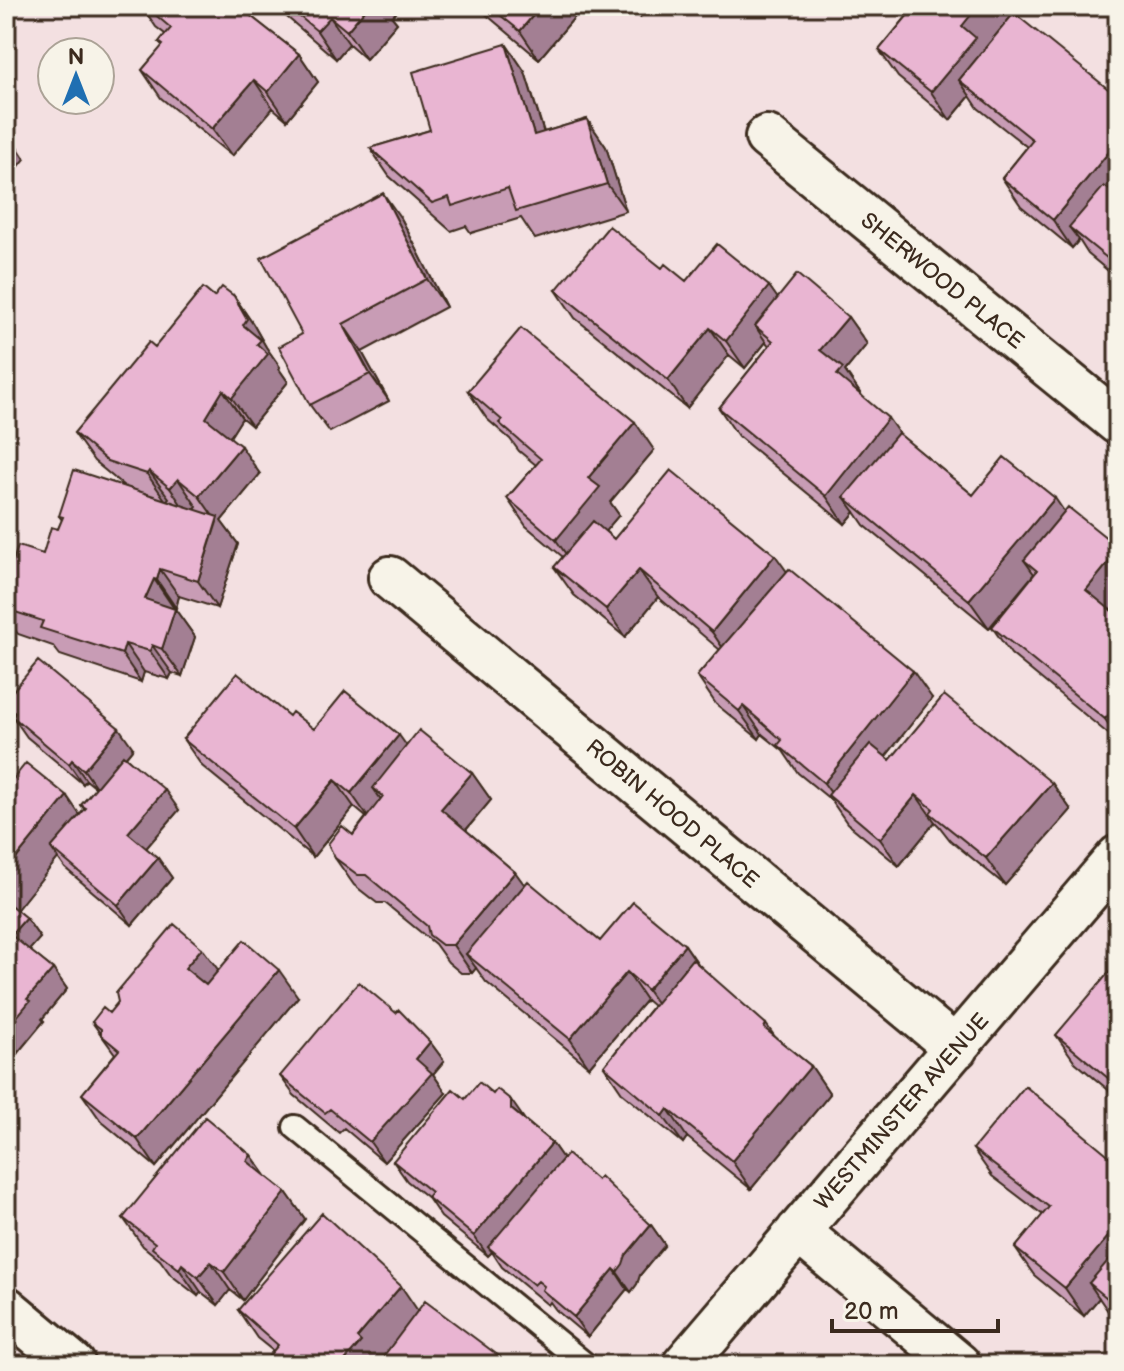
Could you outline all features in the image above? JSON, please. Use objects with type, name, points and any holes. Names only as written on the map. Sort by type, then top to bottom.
[{"type":"street","name":"SHERWOOD PLACE","points":[[767,137],[1118,423]]},
{"type":"street","name":"ROBIN HOOD PLACE","points":[[390,578],[956,1048]]},
{"type":"street","name":"WESTMINSTER AVENUE","points":[[684,1365],[1118,857]]},
{"type":"street","points":[[798,1231],[959,1365]]},
{"type":"street","points":[[6,1308],[74,1365]]},
{"type":"lane","points":[[295,1127],[586,1365]]},
{"type":"building","points":[[145,6],[238,6],[299,54],[268,92],[254,80],[212,129],[142,70],[163,45],[159,42],[171,28]]},
{"type":"building","points":[[287,6],[368,6],[347,31],[330,17],[317,31]]},
{"type":"building","points":[[489,6],[541,6],[520,31]]},
{"type":"building","points":[[908,6],[978,6],[962,26],[976,38],[931,92],[879,50],[913,9]]},
{"type":"building","points":[[1014,13],[1118,97],[1118,141],[1053,220],[1002,178],[1033,140],[959,80]]},
{"type":"building","points":[[506,44],[534,135],[587,119],[607,184],[516,211],[508,188],[452,206],[449,197],[432,203],[370,148],[430,130],[413,72]]},
{"type":"building","points":[[6,139],[18,148],[6,163]]},
{"type":"building","points":[[1104,186],[1118,196],[1118,267],[1069,227]]},
{"type":"building","points":[[383,193],[427,279],[343,324],[370,374],[310,405],[279,347],[302,334],[261,258]]},
{"type":"building","points":[[609,226],[662,268],[665,264],[686,281],[717,244],[769,286],[726,341],[710,328],[668,380],[556,290]]},
{"type":"building","points":[[797,274],[848,317],[820,350],[843,368],[837,375],[888,418],[826,496],[719,408],[773,341],[755,326]]},
{"type":"building","points":[[222,287],[234,296],[247,319],[243,325],[261,340],[257,344],[268,354],[232,398],[223,390],[206,418],[241,446],[199,496],[178,479],[170,488],[149,471],[147,474],[107,461],[74,433],[149,342],[155,347],[203,288],[214,297]]},
{"type":"building","points":[[521,328],[635,422],[588,478],[600,487],[556,540],[507,498],[541,459],[468,391]]},
{"type":"building","points":[[898,433],[973,495],[1004,457],[1055,498],[969,600],[844,497]]},
{"type":"building","points":[[74,470],[218,517],[198,581],[160,569],[145,599],[175,609],[162,649],[152,645],[150,651],[125,644],[122,654],[40,628],[43,621],[6,609],[6,583],[18,546],[43,554],[51,527],[58,529],[63,517],[59,516]]},
{"type":"building","points":[[671,470],[775,555],[712,632],[639,570],[606,609],[554,567],[593,521],[614,539]]},
{"type":"building","points":[[1068,507],[1118,547],[1086,590],[1118,616],[1118,704],[1105,719],[992,627],[1037,571],[1024,560]]},
{"type":"building","points":[[789,569],[913,671],[824,783],[778,745],[782,740],[743,706],[739,711],[697,676]]},
{"type":"building","points":[[38,661],[119,728],[84,770],[72,760],[69,764],[13,717],[15,713],[6,705],[6,699]]},
{"type":"building","points":[[237,673],[289,716],[292,712],[314,729],[345,691],[399,735],[351,793],[335,780],[294,829],[183,739]]},
{"type":"building","points":[[944,695],[1052,783],[986,858],[930,813],[933,809],[916,795],[880,839],[828,795],[870,744],[890,760]]},
{"type":"building","points":[[419,730],[472,773],[441,809],[515,872],[453,945],[442,945],[429,935],[427,926],[366,875],[358,875],[335,858],[328,844],[342,826],[353,835],[383,796],[373,788]]},
{"type":"building","points":[[123,755],[165,790],[128,833],[158,858],[118,905],[51,848],[86,808],[81,805]]},
{"type":"building","points":[[26,763],[67,796],[6,871],[6,788]]},
{"type":"building","points":[[528,881],[600,941],[633,902],[685,945],[647,990],[627,972],[570,1039],[466,954]]},
{"type":"building","points":[[8,903],[26,918],[11,935],[53,969],[6,1030],[6,906]]},
{"type":"building","points":[[174,924],[202,948],[185,968],[206,985],[244,940],[279,970],[137,1139],[82,1094],[119,1050],[101,1035],[101,1029],[92,1022],[103,1008],[109,1013],[118,1002],[116,993]]},
{"type":"building","points":[[692,959],[766,1024],[764,1028],[811,1066],[732,1161],[668,1109],[663,1116],[604,1066]]},
{"type":"building","points":[[1116,964],[1118,1065],[1108,1078],[1056,1035]]},
{"type":"building","points":[[359,982],[396,1013],[399,1010],[430,1042],[416,1059],[432,1073],[370,1142],[330,1109],[325,1113],[280,1076]]},
{"type":"building","points":[[479,1082],[493,1094],[497,1089],[511,1100],[511,1109],[552,1143],[474,1236],[427,1197],[431,1192],[393,1161],[453,1089],[465,1099]]},
{"type":"building","points":[[1025,1086],[1118,1163],[1118,1225],[1065,1288],[1015,1248],[1049,1207],[973,1149]]},
{"type":"building","points":[[205,1117],[251,1155],[247,1161],[286,1192],[224,1272],[211,1262],[198,1277],[182,1264],[179,1269],[152,1248],[155,1243],[123,1218]]},
{"type":"building","points":[[567,1154],[597,1180],[600,1176],[651,1225],[626,1255],[617,1272],[614,1269],[574,1317],[542,1290],[544,1286],[538,1281],[534,1285],[488,1247]]},
{"type":"building","points":[[322,1213],[401,1286],[357,1338],[361,1342],[341,1365],[277,1365],[268,1357],[278,1345],[238,1310]]},
{"type":"building","points":[[1118,1249],[1118,1307],[1089,1283]]},
{"type":"building","points":[[425,1301],[511,1365],[377,1365]]}]
